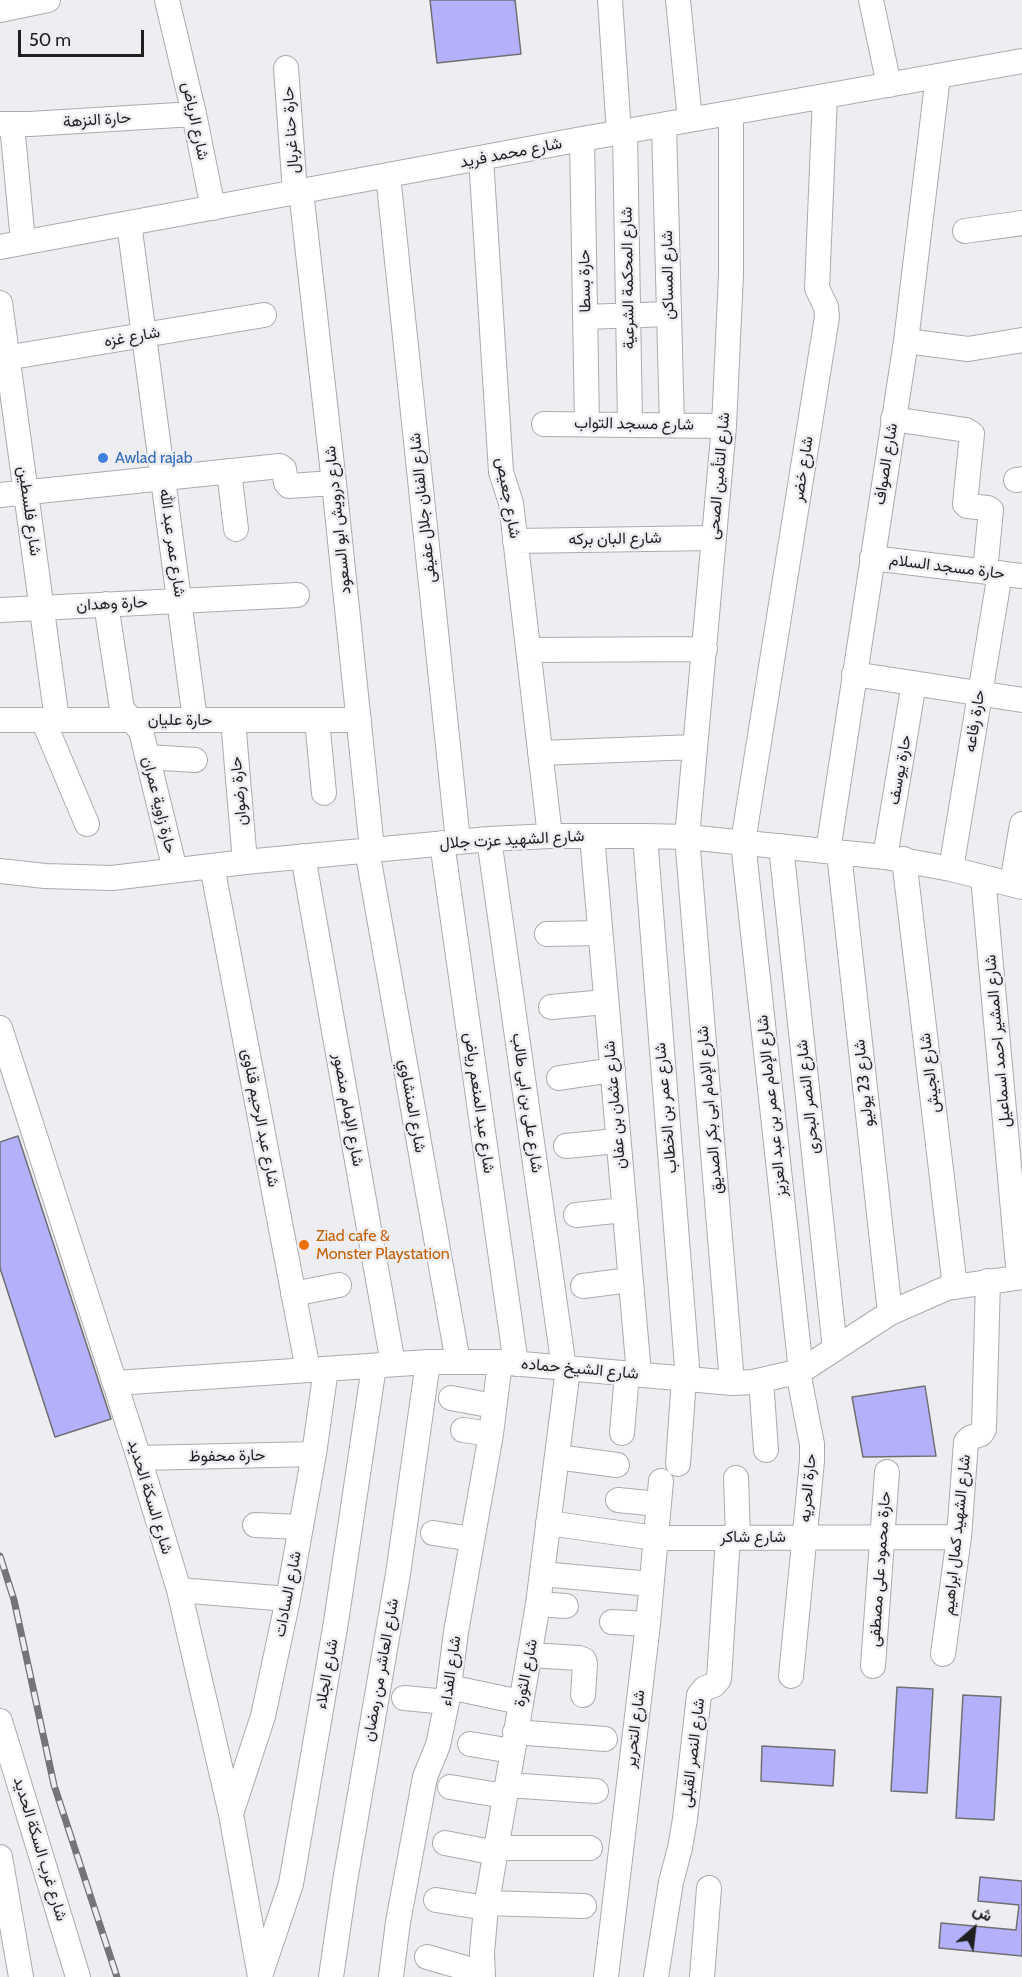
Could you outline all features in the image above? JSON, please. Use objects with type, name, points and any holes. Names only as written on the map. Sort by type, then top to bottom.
[{"type":"street","points":[[0,10],[48,0]]},
{"type":"street","name":"شارع الرياض","points":[[167,0],[213,208]]},
{"type":"street","name":"شارع المحكمة الشرعية","points":[[610,0],[622,132],[630,424]]},
{"type":"street","points":[[678,0],[690,120]]},
{"type":"street","points":[[871,0],[889,85]]},
{"type":"street","name":"شارع محمد فريد","points":[[11,244],[1022,61]]},
{"type":"street","name":"حارة حنا غربال","points":[[286,68],[298,192]]},
{"type":"street","name":"شارع الصواف","points":[[833,852],[854,674],[906,341],[938,76]]},
{"type":"street","name":"شارع خضر","points":[[744,842],[827,317],[826,307],[817,288],[825,96]]},
{"type":"street","name":"شارع التأمين الصحى","points":[[687,837],[724,426],[731,274],[731,113]]},
{"type":"street","name":"حارة النزهة","points":[[6,124],[194,114]]},
{"type":"street","points":[[6,124],[11,244]]},
{"type":"street","name":"شارع المساكن","points":[[664,125],[672,425]]},
{"type":"street","name":"حارة بسطا","points":[[582,139],[587,424]]},
{"type":"street","name":"شارع جعيص","points":[[481,158],[501,472],[511,503],[550,836]]},
{"type":"street","name":"شارع الفنان جلال عفيفى","points":[[388,175],[450,842]]},
{"type":"street","name":"شارع درويش ابو السعود","points":[[298,192],[334,483],[359,720],[369,850]]},
{"type":"street","name":"شارع عمر عبد الله","points":[[129,223],[195,720]]},
{"type":"street","points":[[965,231],[1022,223]]},
{"type":"street","name":"شارع فلسطين","points":[[0,303],[4,359],[42,608],[50,720],[87,824]]},
{"type":"street","points":[[585,317],[669,314]]},
{"type":"street","name":"شارع غزه","points":[[4,359],[264,315]]},
{"type":"street","points":[[906,341],[968,349],[1022,340]]},
{"type":"street","name":"حارة رفاعه","points":[[893,419],[966,430],[972,434],[966,505],[991,510],[1002,573],[979,693],[951,869]]},
{"type":"street","name":"شارع مسجد التواب","points":[[544,423],[724,426]]},
{"type":"street","points":[[0,495],[280,466],[284,469],[286,483],[289,486],[334,483]]},
{"type":"street","points":[[229,471],[236,529]]},
{"type":"street","name":"شارع البان بركه","points":[[515,541],[714,538]]},
{"type":"street","name":"حارة مسجد السلام","points":[[872,558],[1002,573]]},
{"type":"street","name":"حارة وهدان","points":[[0,610],[297,595]]},
{"type":"street","name":"حارة زاوية عمران","points":[[106,604],[122,709],[141,731],[175,870]]},
{"type":"street","points":[[528,650],[705,649]]},
{"type":"street","points":[[854,674],[1022,700]]},
{"type":"street","name":"حارة يوسف","points":[[894,858],[914,683]]},
{"type":"street","name":"حارة عليان","points":[[0,720],[359,720]]},
{"type":"street","name":"حارة رضوان","points":[[233,720],[245,862]]},
{"type":"street","points":[[316,720],[324,793]]},
{"type":"street","points":[[540,753],[695,747]]},
{"type":"street","points":[[147,757],[195,760]]},
{"type":"street","points":[[1017,886],[1022,824]]},
{"type":"street","name":"شارع الشهيد عزت جلال","points":[[0,871],[45,876],[112,878],[245,862],[450,842],[550,836],[645,836],[744,842],[894,858],[951,869],[1017,886]]},
{"type":"street","name":"شارع عثمان بن عفان","points":[[592,836],[630,1280],[633,1374],[622,1433]]},
{"type":"street","name":"شارع عمر بن الخطاب","points":[[645,836],[686,1379],[678,1464]]},
{"type":"street","name":"شارع الإمام ابى بكر الصديق","points":[[687,837],[732,1383]]},
{"type":"street","name":"شارع على بن ابى طالب","points":[[489,839],[566,1368]]},
{"type":"street","name":"شارع عبد المنعم رياض","points":[[450,842],[508,1363]]},
{"type":"street","name":"شارع الإمام عمر بن عبد العزيز","points":[[744,842],[799,1371]]},
{"type":"street","name":"شارع النصر البحرى","points":[[781,846],[835,1349]]},
{"type":"street","name":"شارع المنشاوي","points":[[369,850],[458,1362]]},
{"type":"street","name":"شارع 23 يوليو","points":[[833,852],[890,1314]]},
{"type":"street","name":"شارع الإمام منصور","points":[[303,856],[384,1365]]},
{"type":"street","name":"شارع الجيش","points":[[894,858],[955,1287]]},
{"type":"street","name":"شارع عبد الرحيم قناوى","points":[[212,866],[293,1294],[317,1369]]},
{"type":"street","name":"شارع المشير احمد اسماعيل","points":[[984,877],[1021,1277]]},
{"type":"street","points":[[547,934],[599,933]]},
{"type":"street","points":[[551,1007],[605,1002]]},
{"type":"street","name":"شارع السكة الحديد","points":[[0,1028],[139,1458],[178,1590],[231,1814],[260,1977]]},
{"type":"street","points":[[559,1078],[613,1070]]},
{"type":"street","points":[[566,1146],[617,1141]]},
{"type":"street","points":[[576,1215],[624,1210]]},
{"type":"street","name":"شارع الشيخ حماده","points":[[115,1383],[428,1362],[508,1363],[732,1383],[761,1380],[799,1371],[890,1314],[941,1290],[1021,1277]]},
{"type":"street","points":[[583,1286],[630,1280]]},
{"type":"street","name":"شارع الشهيد كمال ابراهيم","points":[[944,1654],[958,1537],[966,1442],[984,1430],[988,1281]]},
{"type":"street","points":[[293,1294],[339,1285]]},
{"type":"street","name":"شارع العاشر من رمضان","points":[[331,1977],[346,1870],[398,1574],[428,1362]]},
{"type":"street","name":"شارع الفداء","points":[[391,1977],[398,1922],[425,1777],[438,1745],[448,1695],[494,1406],[508,1363]]},
{"type":"street","name":"شارع الجلاء","points":[[260,1977],[291,1884],[336,1622],[384,1365]]},
{"type":"street","name":"شارع الثورة","points":[[483,1975],[482,1952],[487,1905],[538,1605],[566,1368]]},
{"type":"street","name":"شارع السادات","points":[[231,1814],[263,1716],[288,1599],[314,1454],[317,1369]]},
{"type":"street","name":"حارة الحريه","points":[[791,1677],[812,1469],[812,1444],[799,1371]]},
{"type":"street","points":[[761,1380],[766,1450]]},
{"type":"street","points":[[452,1398],[494,1406]]},
{"type":"street","points":[[463,1430],[491,1434]]},
{"type":"street","name":"حارة محفوظ","points":[[139,1458],[314,1454]]},
{"type":"street","points":[[557,1457],[617,1465]]},
{"type":"street","name":"حارة محمود على مصطفى","points":[[873,1666],[887,1472]]},
{"type":"street","name":"شارع النصر القبلى","points":[[656,1977],[671,1882],[685,1819],[699,1695],[705,1688],[714,1685],[718,1678],[733,1537],[736,1478]]},
{"type":"street","name":"شارع التحرير","points":[[606,1977],[648,1624],[660,1492],[618,1500]]},
{"type":"street","name":"شارع شاكر","points":[[548,1523],[656,1538],[958,1537]]},
{"type":"street","points":[[255,1526],[301,1527]]},
{"type":"street","points":[[433,1533],[472,1539]]},
{"type":"street","points":[[542,1574],[651,1584]]},
{"type":"street","points":[[178,1590],[288,1599]]},
{"type":"street","points":[[538,1605],[566,1606]]},
{"type":"street","points":[[612,1622],[648,1624]]},
{"type":"street","points":[[530,1655],[584,1660],[583,1695]]},
{"type":"street","points":[[404,1698],[448,1695],[520,1702]]},
{"type":"street","name":"شارع غرب السكة الحديد","points":[[2,1729],[78,1977]]},
{"type":"street","points":[[470,1744],[605,1739]]},
{"type":"street","points":[[450,1788],[596,1791]]},
{"type":"street","points":[[445,1843],[496,1850],[590,1848]]},
{"type":"street","points":[[0,1857],[2,1883],[21,1977]]},
{"type":"street","points":[[702,1977],[709,1888]]},
{"type":"street","points":[[436,1900],[487,1905],[584,1906]]},
{"type":"street","points":[[427,1957],[483,1975]]},
{"type":"building","points":[[430,0],[515,0],[521,54],[437,63]]},
{"type":"building","points":[[18,1136],[111,1419],[55,1437],[0,1268],[0,1142]]},
{"type":"building","points":[[925,1386],[936,1456],[863,1457],[852,1397]]},
{"type":"building","points":[[897,1687],[933,1689],[927,1793],[891,1791]]},
{"type":"building","points":[[963,1695],[1001,1697],[994,1820],[956,1818]]},
{"type":"building","points":[[762,1746],[835,1750],[833,1786],[761,1781]]},
{"type":"building","points":[[980,1877],[1022,1881],[1022,1956],[939,1948],[941,1923],[1016,1930],[1019,1905],[978,1901]]},
{"type":"railway","points":[[0,1556],[14,1600],[54,1785],[117,1977]]},
{"type":"place","name":"Awlad rajab","points":[[103,458]]},
{"type":"place","name":"Ziad cafe & Monster Playstation","points":[[304,1245]]}]
